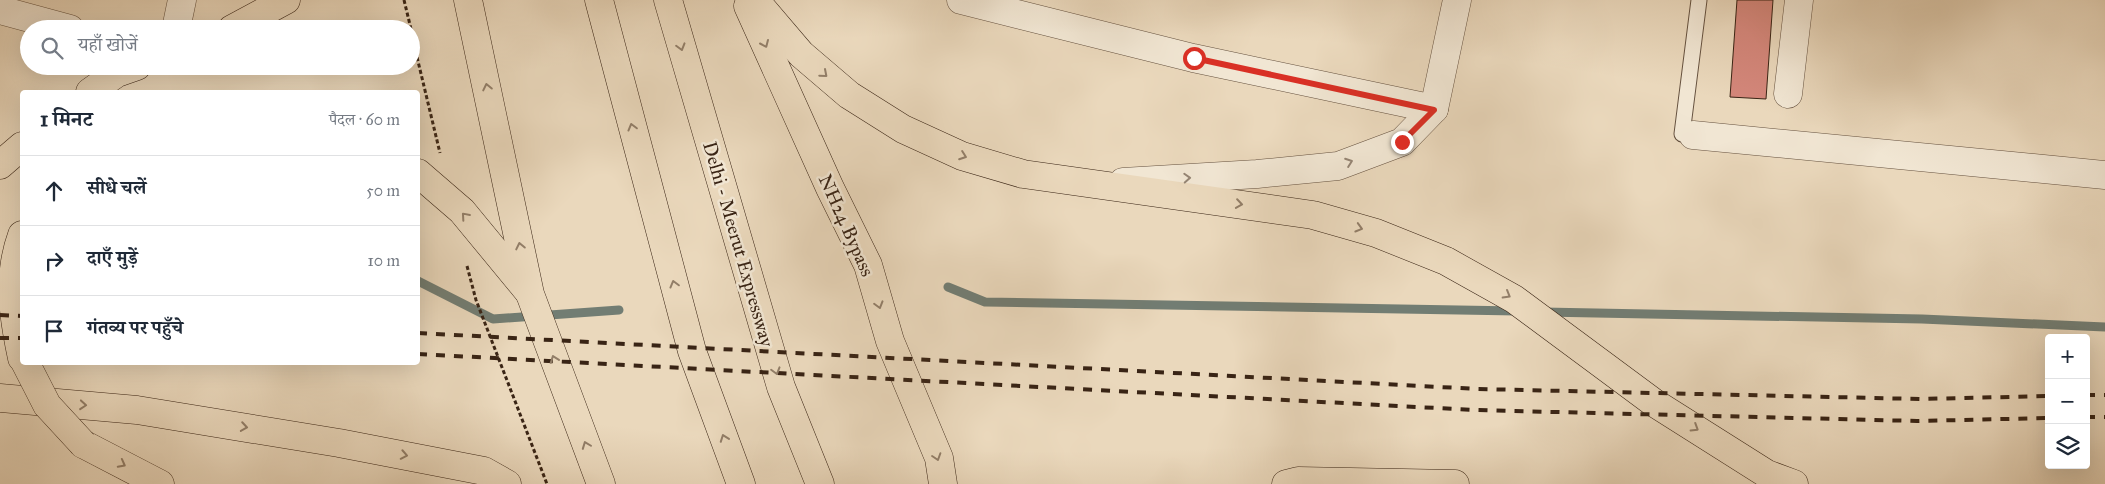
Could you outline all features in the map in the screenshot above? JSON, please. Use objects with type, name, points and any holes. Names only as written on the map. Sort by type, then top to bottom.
[{"type":"main road","points":[[249,20],[286,0]]},
{"type":"main road","points":[[468,0],[530,294],[601,484]]},
{"type":"main road","points":[[599,0],[692,351],[741,484]]},
{"type":"main road","name":"Delhi - Meerut Expressway","points":[[668,0],[781,388],[820,484]]},
{"type":"main road","name":"NH24 Bypass","points":[[745,0],[830,188],[868,265],[890,341],[939,458],[943,484]]},
{"type":"main road","points":[[755,0],[801,54],[849,95],[903,130],[962,156],[1023,174],[1313,215],[1376,233],[1446,261],[1514,299],[1653,402],[1767,474],[1794,484]]},
{"type":"main road","points":[[93,90],[114,75]]},
{"type":"main road","points":[[0,165],[20,148]]},
{"type":"main road","points":[[420,175],[462,212],[530,294]]},
{"type":"main road","points":[[20,240],[16,251],[12,305],[20,347]]},
{"type":"main road","points":[[27,365],[47,405],[83,444],[160,484]]},
{"type":"main road","points":[[0,398],[137,410],[339,443],[484,471],[507,484]]},
{"type":"main road","points":[[1286,484],[1298,480],[1455,484]]},
{"type":"street","points":[[178,20],[182,0]]},
{"type":"street","points":[[961,0],[1194,58],[1434,110]]},
{"type":"street","points":[[1086,184],[1257,174],[1338,166],[1402,142],[1434,110],[1456,0]]},
{"type":"street","points":[[1788,94],[1799,0]]},
{"type":"street","points":[[0,10],[37,20]]},
{"type":"street","points":[[1693,136],[2105,175]]},
{"type":"lane","points":[[1693,136],[1682,134],[1699,0]]},
{"type":"path","points":[[404,0],[409,20]]},
{"type":"path","points":[[476,300],[547,484]]},
{"type":"building","points":[[1737,0],[1773,0],[1766,99],[1730,97]]},
{"type":"waterway","points":[[420,282],[493,319],[619,310]]},
{"type":"waterway","points":[[948,287],[985,302],[1517,311]]},
{"type":"waterway","points":[[1543,312],[1922,319],[2105,327]]},
{"type":"railway","points":[[0,315],[20,316]]},
{"type":"railway","points":[[420,333],[1478,389],[1920,399],[2045,396]]},
{"type":"railway","points":[[0,338],[20,338]]},
{"type":"railway","points":[[420,354],[1474,410],[1917,421],[2045,418]]},
{"type":"railway","points":[[2090,395],[2105,395]]},
{"type":"railway","points":[[2090,417],[2105,417]]},
{"type":"route","points":[[1194,58],[1434,110],[1402,142]]}]
